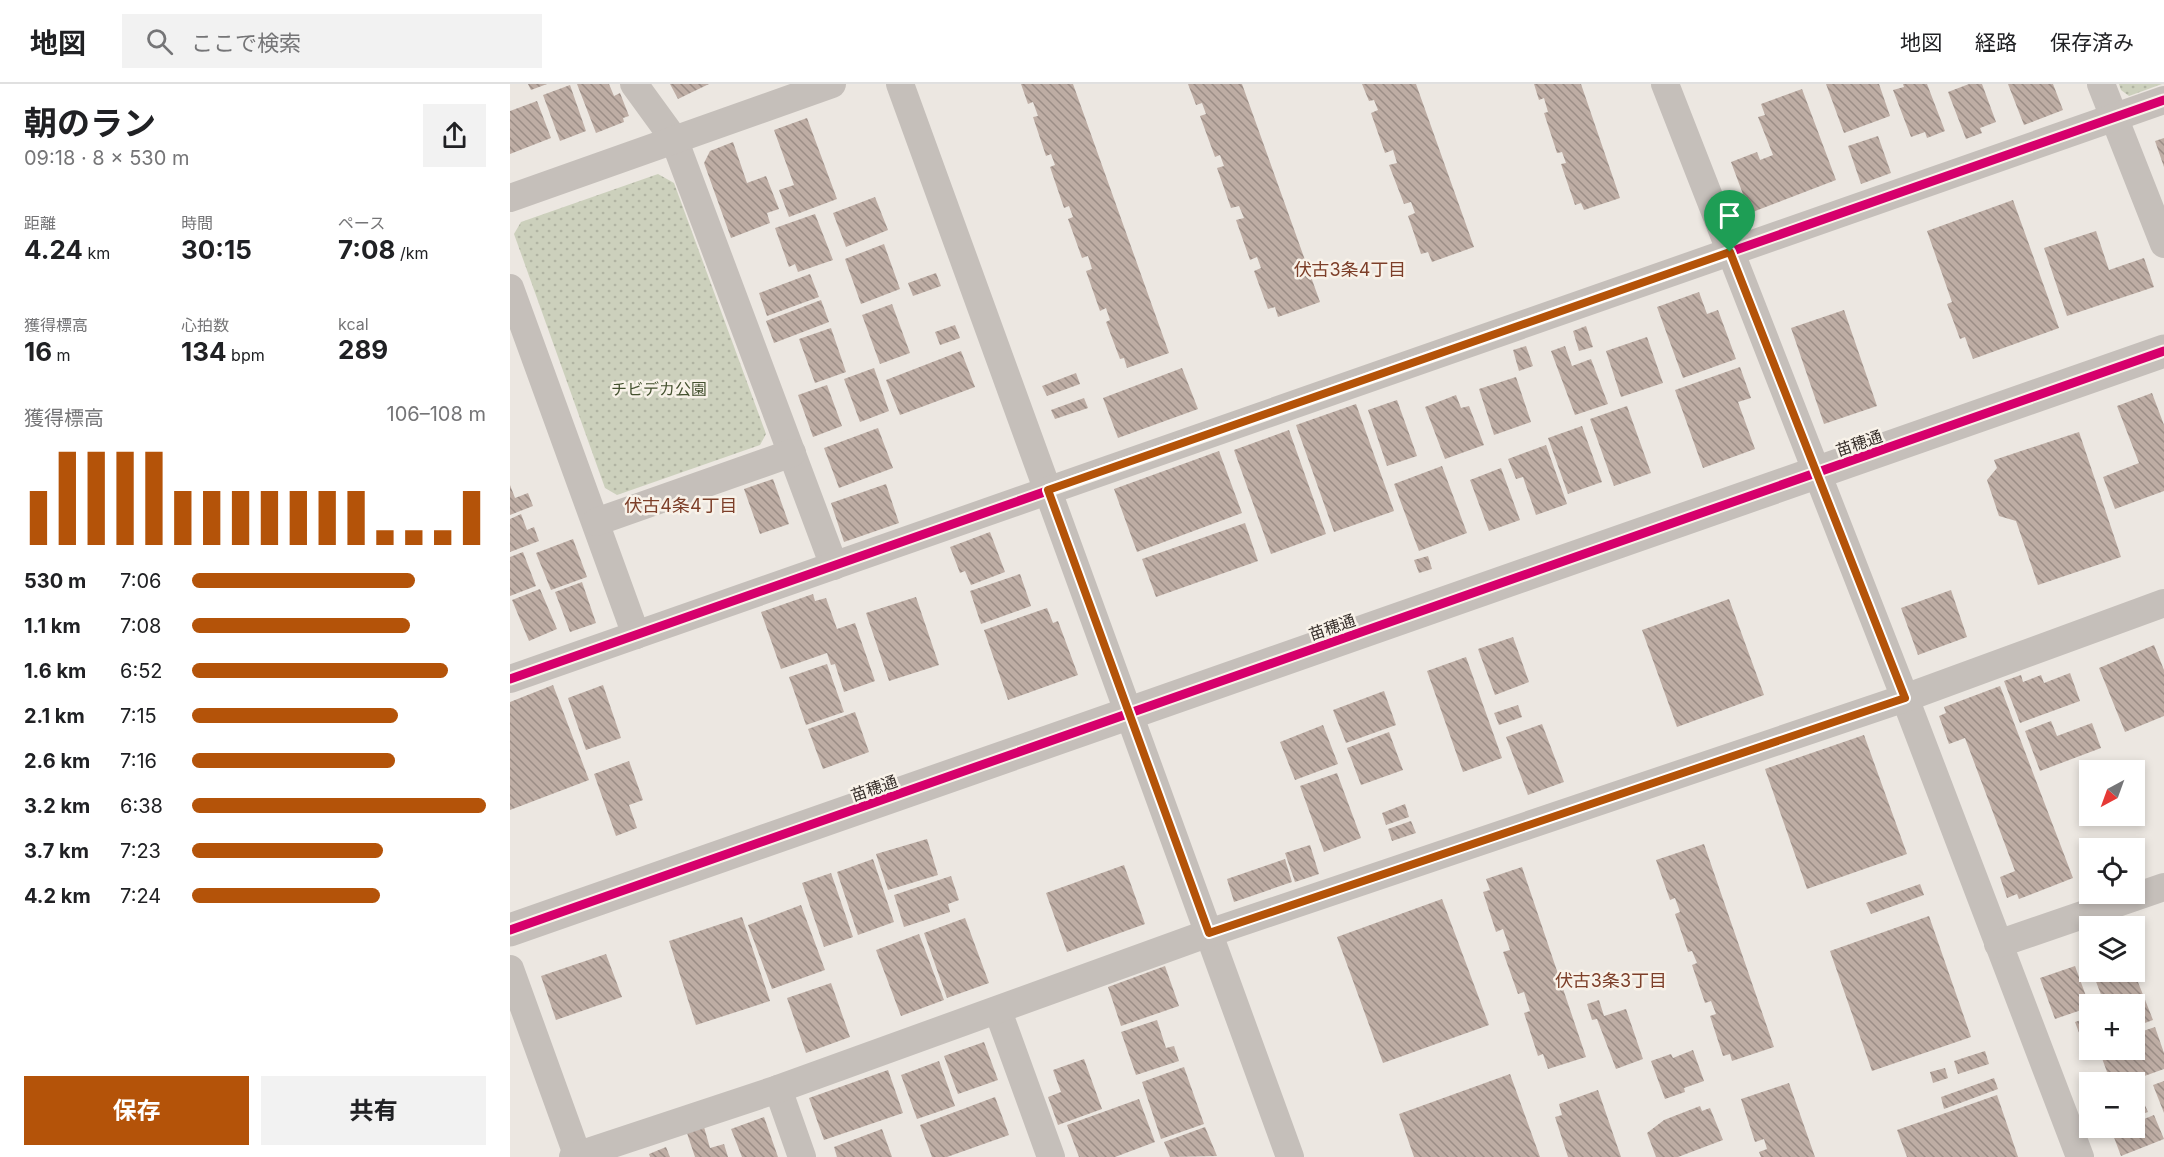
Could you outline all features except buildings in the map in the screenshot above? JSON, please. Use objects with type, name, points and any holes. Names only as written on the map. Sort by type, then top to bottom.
[{"type":"street","points":[[634,84],[674,139],[834,566]]},
{"type":"street","points":[[510,198],[832,84]]},
{"type":"street","points":[[900,84],[1290,1157]]},
{"type":"street","points":[[1665,84],[1905,698],[2080,1157]]},
{"type":"street","points":[[2101,84],[2164,244]]},
{"type":"street","points":[[510,679],[2164,100]]},
{"type":"street","points":[[510,288],[636,635]]},
{"type":"street","name":"苗穂通","points":[[510,930],[2164,351]]},
{"type":"street","points":[[596,522],[792,453]]},
{"type":"street","points":[[510,969],[576,1156],[778,1089],[1209,933],[1905,698],[2164,603]]},
{"type":"street","points":[[1998,944],[2164,887]]},
{"type":"street","points":[[998,1011],[1051,1157]]},
{"type":"street","points":[[778,1089],[802,1157]]},
{"type":"green space","points":[[2119,84],[2162,84],[2129,96],[2121,90]]},
{"type":"green space","name":"チビデカ公園","points":[[658,174],[674,183],[766,434],[760,445],[617,495],[605,488],[514,234],[521,222]]},
{"type":"cycle path","points":[[510,679],[2164,100]]},
{"type":"cycle path","points":[[510,930],[2164,351]]},
{"type":"district","name":"伏古3条4丁目","points":[[1350,269]]},
{"type":"district","name":"伏古4条4丁目","points":[[681,505]]},
{"type":"district","name":"伏古3条3丁目","points":[[1611,980]]},
{"type":"route","points":[[1730,252],[1905,698],[1209,933],[1048,490],[1730,252]]}]
